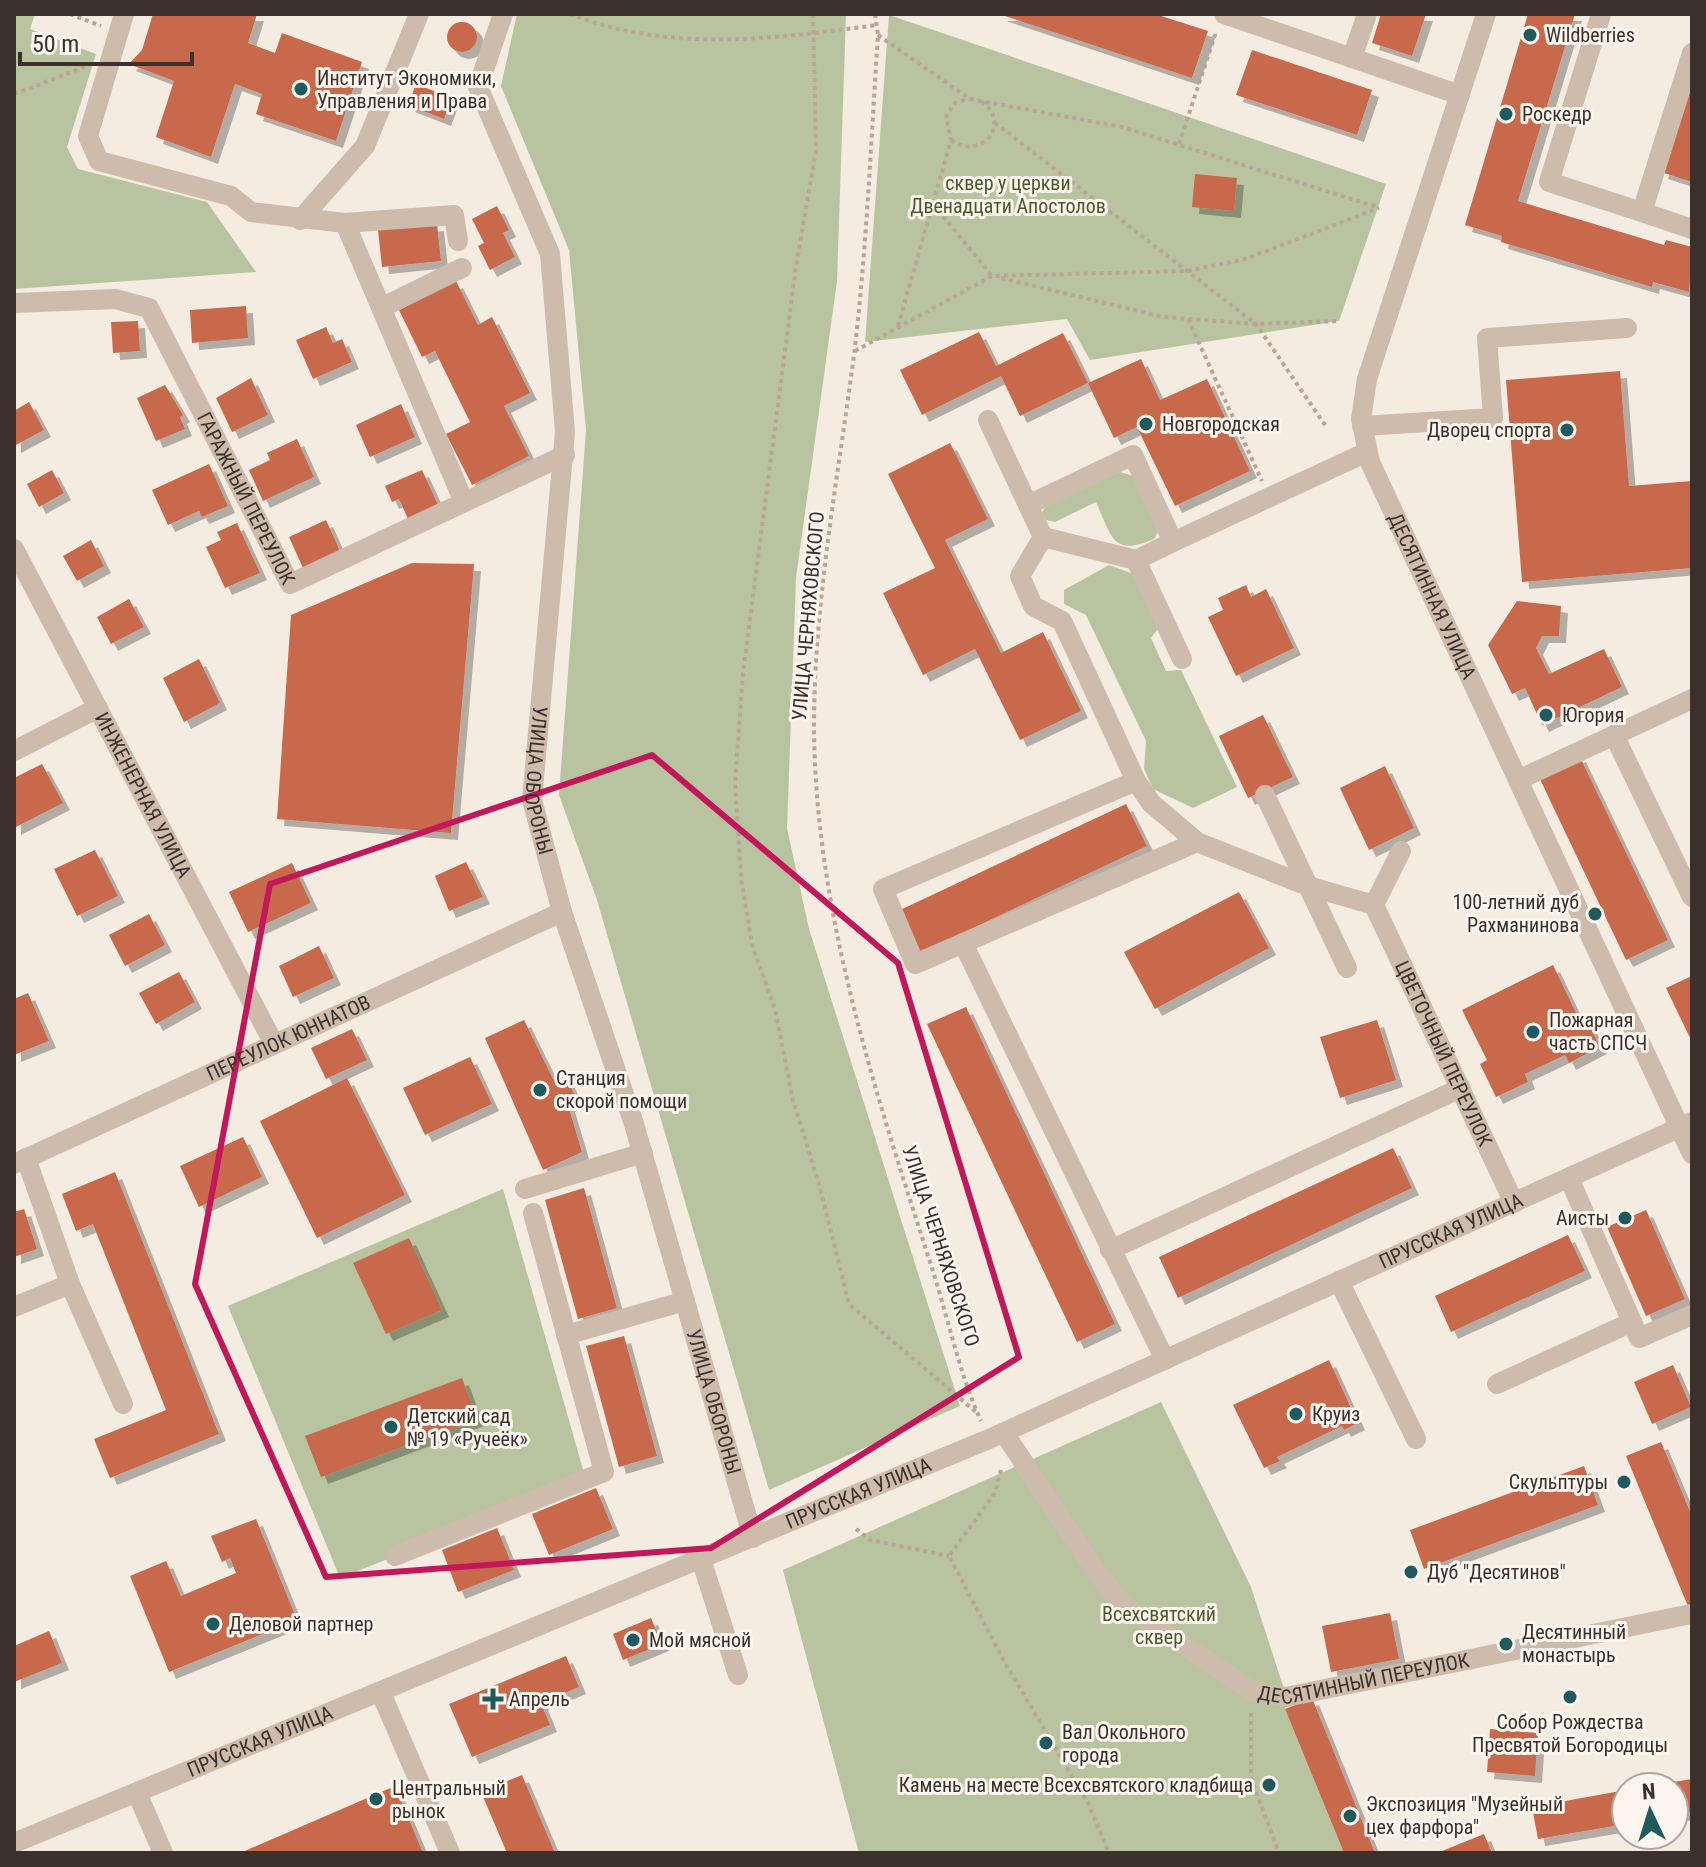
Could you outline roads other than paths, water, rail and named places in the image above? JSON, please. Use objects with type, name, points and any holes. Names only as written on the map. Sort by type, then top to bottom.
[{"type":"street","points":[[300,220],[365,146],[419,14]]},
{"type":"street","name":"УЛИЦА ОБОРОНЫ","points":[[503,14],[478,87],[550,254],[565,455],[532,800],[562,912],[643,1153],[753,1538]]},
{"type":"street","points":[[1352,58],[1367,14]]},
{"type":"street","name":"ДЕСЯТИННАЯ УЛИЦА","points":[[1486,14],[1367,379],[1362,426],[1367,452],[1518,780],[1686,1124],[1692,1154]]},
{"type":"street","points":[[1601,14],[1549,182],[1692,229]]},
{"type":"street","points":[[1220,21],[1352,58],[1460,95]]},
{"type":"street","points":[[122,23],[88,136],[99,161],[231,196],[251,212],[300,220],[345,223],[454,215],[458,241]]},
{"type":"street","points":[[1642,212],[1692,53]]},
{"type":"street","points":[[345,223],[464,502]]},
{"type":"street","points":[[383,307],[462,268]]},
{"type":"street","name":"ГАРАЖНЫЙ ПЕРЕУЛОК","points":[[14,303],[115,299],[149,308],[290,584],[565,455]]},
{"type":"street","points":[[1362,426],[1493,418],[1487,338],[1627,328]]},
{"type":"street","points":[[988,420],[1043,537]]},
{"type":"street","points":[[1043,537],[1136,560],[1367,452]]},
{"type":"street","points":[[1028,505],[1133,455],[1173,542]]},
{"type":"street","points":[[1043,537],[1020,576],[1033,606],[1062,621],[1136,781],[1151,803],[1197,842],[1308,886],[1374,905],[1401,851]]},
{"type":"street","name":"ИНЖЕНЕРНАЯ УЛИЦА","points":[[14,549],[273,1042]]},
{"type":"street","points":[[1136,560],[1182,659]]},
{"type":"street","points":[[1518,780],[1691,701]]},
{"type":"street","points":[[14,751],[98,708]]},
{"type":"street","points":[[1614,735],[1692,897]]},
{"type":"street","points":[[1136,781],[883,889],[915,964],[1197,842]]},
{"type":"street","points":[[1265,795],[1347,968]]},
{"type":"street","name":"ЦВЕТОЧНЫЙ ПЕРЕУЛОК","points":[[1374,905],[1514,1203]]},
{"type":"street","name":"ПЕРЕУЛОК ЮННАТОВ","points":[[20,1161],[273,1042],[562,912]]},
{"type":"street","points":[[963,943],[1165,1360]]},
{"type":"street","points":[[1110,1250],[1461,1088]]},
{"type":"street","name":"ПРУССКАЯ УЛИЦА","points":[[14,1843],[996,1436],[1686,1124]]},
{"type":"street","points":[[525,1189],[643,1153]]},
{"type":"street","points":[[20,1161],[123,1404]]},
{"type":"street","points":[[1569,1178],[1639,1338],[1692,1315]]},
{"type":"street","points":[[395,1556],[604,1472],[533,1213]]},
{"type":"street","points":[[1339,1281],[1416,1439]]},
{"type":"street","points":[[14,1307],[70,1284]]},
{"type":"street","points":[[566,1335],[685,1301]]},
{"type":"street","points":[[1497,1384],[1632,1322]]},
{"type":"street","name":"ДЕСЯТИННЫЙ ПЕРЕУЛОК","points":[[996,1436],[1125,1606],[1251,1691],[1286,1697],[1691,1614]]},
{"type":"street","points":[[701,1559],[738,1675]]},
{"type":"street","points":[[381,1693],[450,1853]]},
{"type":"street","points":[[137,1793],[163,1853]]},
{"type":"place","name":"Wildberries","points":[[1530,35]]},
{"type":"place","name":"Институт Экономики, Управления и Права","points":[[301,89]]},
{"type":"place","name":"Роскедр","points":[[1506,114]]},
{"type":"place","name":"Новгородская","points":[[1146,424]]},
{"type":"place","name":"Дворец спорта","points":[[1567,430]]},
{"type":"place","name":"Югория","points":[[1546,715]]},
{"type":"place","name":"100-летний дуб Рахманинова","points":[[1595,914]]},
{"type":"place","name":"Пожарная часть СПСЧ","points":[[1533,1032]]},
{"type":"place","name":"Станция скорой помощи","points":[[540,1090]]},
{"type":"place","name":"Аисты","points":[[1625,1218]]},
{"type":"place","name":"Круиз","points":[[1296,1414]]},
{"type":"place","name":"Детский сад № 19 «Ручеёк»","points":[[391,1427]]},
{"type":"place","name":"Скульптуры","points":[[1624,1482]]},
{"type":"place","name":"Дуб \"Десятинов\"","points":[[1411,1572]]},
{"type":"place","name":"Деловой партнер","points":[[213,1624]]},
{"type":"place","name":"Мой мясной","points":[[633,1640]]},
{"type":"place","name":"Десятинный монастырь","points":[[1506,1644]]},
{"type":"place","name":"Собор Рождества Пресвятой Богородицы","points":[[1570,1697]]},
{"type":"place","name":"Апрель","points":[[493,1699]]},
{"type":"place","name":"Вал Окольного города","points":[[1046,1743]]},
{"type":"place","name":"Камень на месте Всехсвятского кладбища","points":[[1269,1785]]},
{"type":"place","name":"Центральный рынок","points":[[376,1799]]},
{"type":"place","name":"Экспозиция \"Музейный цех фарфора\"","points":[[1350,1816]]},
{"type":"park label","name":"сквер у церкви Двенадцати Апостолов","points":[[1008,194]]},
{"type":"park label","name":"Всехсвятский сквер","points":[[1159,1626]]}]
